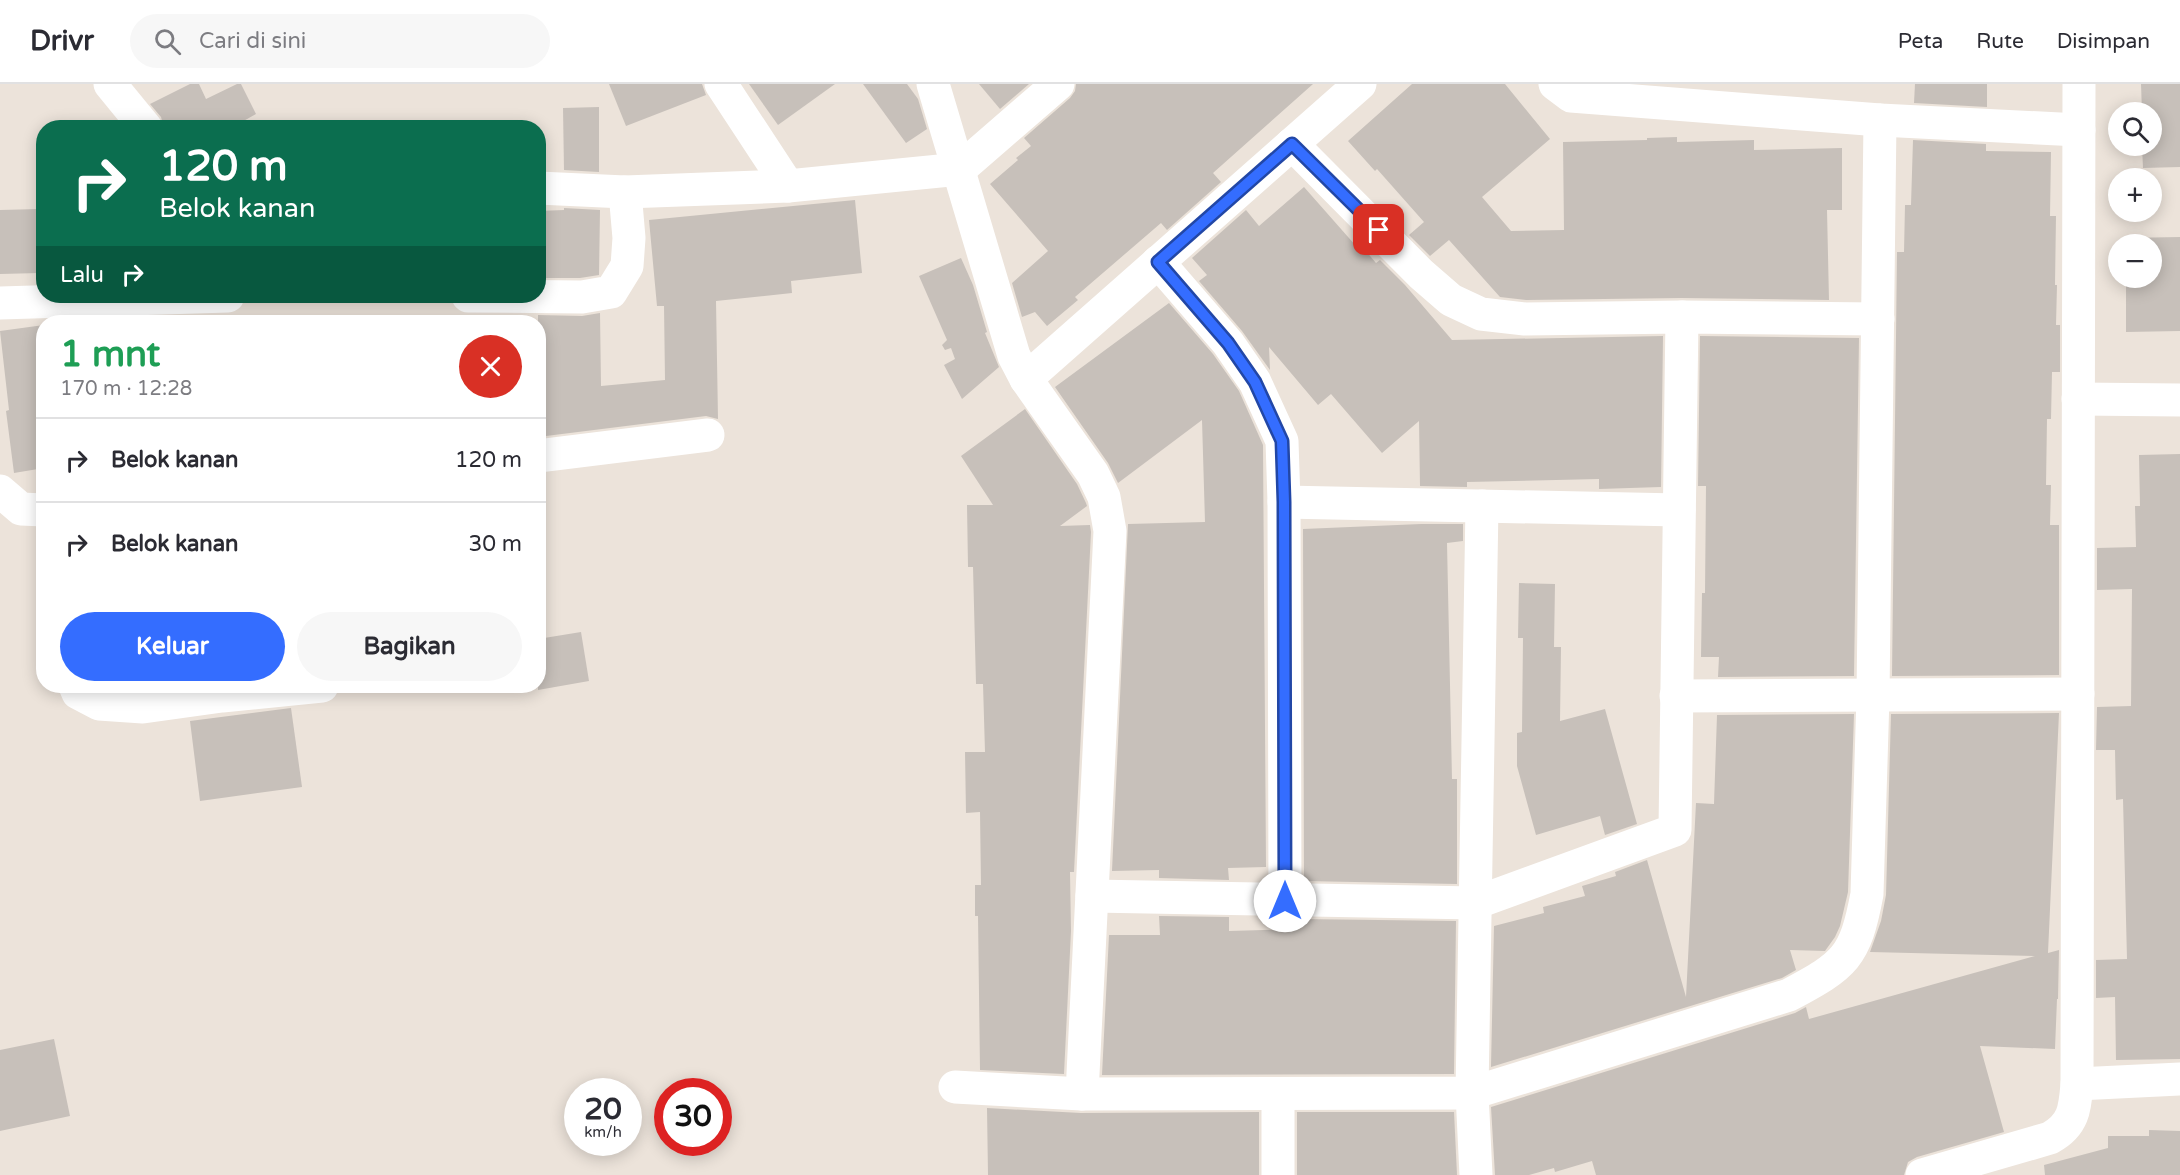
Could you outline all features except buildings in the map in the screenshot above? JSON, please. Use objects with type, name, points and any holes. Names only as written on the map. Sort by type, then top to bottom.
[{"type":"street","points":[[110,84],[140,120]]},
{"type":"street","points":[[721,84],[788,186]]},
{"type":"street","points":[[933,84],[1014,356],[1026,379],[1093,474],[1104,497],[1110,531],[1082,1094]]},
{"type":"street","points":[[546,188],[625,192],[788,186],[960,169],[1058,84]]},
{"type":"street","points":[[1026,379],[1360,84]]},
{"type":"street","points":[[1555,84],[1571,96],[1880,120],[2079,130]]},
{"type":"street","points":[[1937,1173],[2057,1135],[2075,1112],[2077,1084],[2079,84]]},
{"type":"street","points":[[955,1087],[1082,1094],[1472,1093],[1789,995],[1826,976],[1843,960],[1854,944],[1867,894],[1873,696],[1880,120]]},
{"type":"street","points":[[1292,144],[1421,274],[1451,300],[1481,314],[1525,319],[1682,317],[1878,319]]},
{"type":"street","points":[[546,297],[582,297],[611,292],[627,266],[629,238],[625,192]]},
{"type":"street","points":[[1158,262],[1228,343],[1255,382],[1282,441],[1285,901]]},
{"type":"street","points":[[0,303],[36,302]]},
{"type":"street","points":[[1092,896],[1475,903],[1675,830],[1682,317]]},
{"type":"street","points":[[2078,399],[2180,400]]},
{"type":"street","points":[[546,455],[708,435]]},
{"type":"street","points":[[0,491],[21,509],[36,510]]},
{"type":"street","points":[[1284,502],[1679,510]]},
{"type":"street","points":[[1476,1175],[1472,1093],[1482,506]]},
{"type":"street","points":[[78,693],[99,704],[143,707],[252,693]]},
{"type":"street","points":[[1676,696],[2078,694]]},
{"type":"street","points":[[2077,1084],[2180,1079]]},
{"type":"street","points":[[1278,1095],[1278,1175]]},
{"type":"route","points":[[1285,901],[1282,441],[1255,382],[1228,343],[1158,262],[1292,144],[1379,230]]}]
